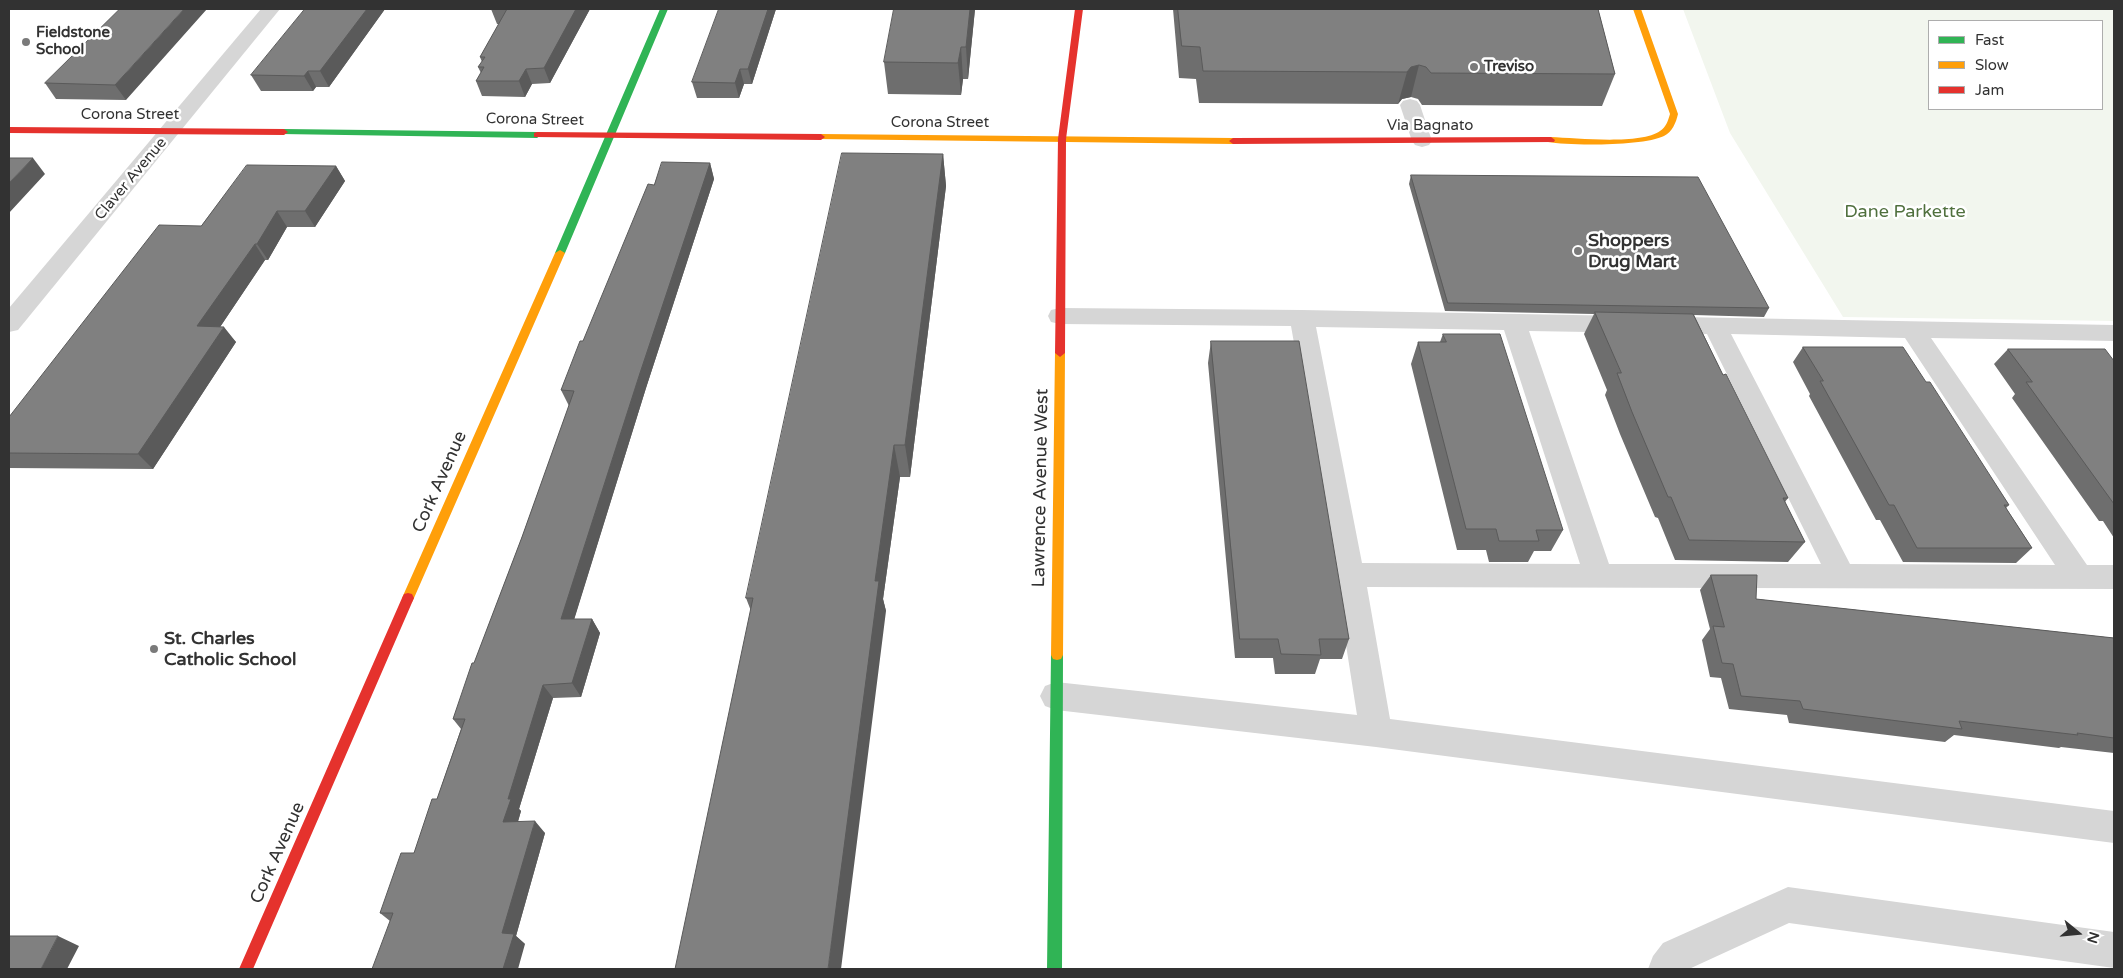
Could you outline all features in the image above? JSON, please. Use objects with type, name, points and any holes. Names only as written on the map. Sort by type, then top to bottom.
[{"type":"street","name":"Claver Avenue","points":[[9,324],[271,9]]},
{"type":"street","name":"Cork Avenue","points":[[246,969],[611,136],[664,9]]},
{"type":"street","name":"Lawrence Avenue West","points":[[1054,969],[1062,139],[1079,9]]},
{"type":"street","name":"Via Bagnato","points":[[1062,139],[1631,141],[1655,138],[1664,133],[1673,122],[1674,114],[1637,9]]},
{"type":"street","points":[[1410,104],[1422,141]]},
{"type":"street","name":"Corona Street","points":[[9,130],[1062,139]]},
{"type":"street","points":[[1060,316],[1302,318],[1913,330],[2110,338]]},
{"type":"street","points":[[1302,318],[1350,575],[1376,732]]},
{"type":"street","points":[[1514,322],[1598,575]]},
{"type":"street","points":[[1715,326],[1841,576]]},
{"type":"street","points":[[1913,330],[2079,577]]},
{"type":"street","points":[[1350,575],[2114,577]]},
{"type":"street","points":[[1056,696],[1376,732],[2114,827]]},
{"type":"street","points":[[1666,969],[1676,956],[1788,905],[2114,950]]},
{"type":"green space","name":"Dane Parkette","points":[[1683,9],[2114,9],[2114,321],[1843,317],[1730,133]]},
{"type":"building","points":[[120,9],[184,9],[115,85],[45,83]]},
{"type":"building","points":[[305,9],[367,9],[320,71],[308,71],[304,76],[251,75]]},
{"type":"building","points":[[507,9],[576,9],[544,68],[526,69],[519,81],[476,81],[484,67],[478,67],[485,57],[480,57]]},
{"type":"building","points":[[719,9],[768,9],[748,69],[740,69],[735,83],[692,82]]},
{"type":"building","points":[[894,9],[970,9],[966,47],[961,47],[958,63],[884,62]]},
{"type":"building","points":[[1178,9],[1598,9],[1615,74],[1431,73],[1426,67],[1419,65],[1411,67],[1407,72],[1203,71],[1200,47],[1182,46]]},
{"type":"building","points":[[842,153],[943,154],[905,445],[894,445],[875,581],[879,581],[828,969],[675,969],[753,598],[746,598]]},
{"type":"building","points":[[9,158],[33,158],[9,183]]},
{"type":"building","points":[[662,162],[710,163],[561,619],[592,619],[572,683],[543,685],[508,799],[511,799],[503,822],[535,821],[502,933],[514,934],[503,969],[372,969],[393,913],[380,913],[401,853],[414,853],[432,799],[437,799],[465,719],[453,719],[472,663],[474,663],[522,537],[574,391],[561,390],[580,341],[583,341],[648,184],[654,185]]},
{"type":"building","points":[[247,165],[336,166],[305,211],[277,211],[257,244],[255,244],[197,326],[224,327],[138,454],[9,453],[9,417],[159,225],[201,226]]},
{"type":"building","name":"Shoppers Drug Mart","points":[[1411,175],[1698,177],[1769,308],[1448,303]]},
{"type":"building","points":[[1595,312],[1693,314],[1723,375],[1726,374],[1788,498],[1783,498],[1805,542],[1689,540],[1671,497],[1668,497],[1632,412],[1617,373],[1621,373]]},
{"type":"building","points":[[1443,334],[1500,334],[1563,530],[1536,530],[1539,541],[1499,541],[1496,529],[1466,529],[1418,342],[1446,342]]},
{"type":"building","points":[[1211,341],[1299,341],[1349,639],[1319,639],[1321,655],[1281,654],[1278,639],[1240,639]]},
{"type":"building","points":[[1803,347],[1903,347],[1926,382],[1930,382],[2009,505],[2004,505],[2032,548],[1917,548],[1894,505],[1889,505]]},
{"type":"building","points":[[2008,349],[2105,349],[2114,361],[2114,504],[2026,382],[2032,382]]},
{"type":"building","points":[[1711,575],[1757,575],[1756,599],[2114,638],[2114,738],[1959,721],[1962,729],[1803,709],[1800,701],[1741,696],[1733,664],[1722,663],[1713,626],[1724,627]]},
{"type":"building","points":[[9,936],[58,936],[41,969],[9,969]]},
{"type":"traffic: fast","points":[[560,253],[664,9]]},
{"type":"traffic: fast","points":[[284,132],[537,135]]},
{"type":"traffic: fast","points":[[1054,969],[1057,655]]},
{"type":"traffic: slow","points":[[1551,140],[1638,140],[1659,135],[1669,126],[1674,114],[1637,9]]},
{"type":"traffic: slow","points":[[821,137],[1233,141]]},
{"type":"traffic: slow","points":[[408,598],[560,253]]},
{"type":"traffic: slow","points":[[1057,655],[1060,353]]},
{"type":"traffic: jam","points":[[1060,353],[1062,139],[1079,9]]},
{"type":"traffic: jam","points":[[9,130],[284,132]]},
{"type":"traffic: jam","points":[[537,135],[821,137]]},
{"type":"traffic: jam","points":[[1233,141],[1551,140]]},
{"type":"traffic: jam","points":[[246,969],[408,598]]},
{"type":"place","name":"Fieldstone School","points":[[26,42]]},
{"type":"place","name":"Treviso","points":[[1474,67]]},
{"type":"place","name":"Shoppers Drug Mart","points":[[1578,251]]},
{"type":"place","name":"St. Charles Catholic School","points":[[154,649]]}]
